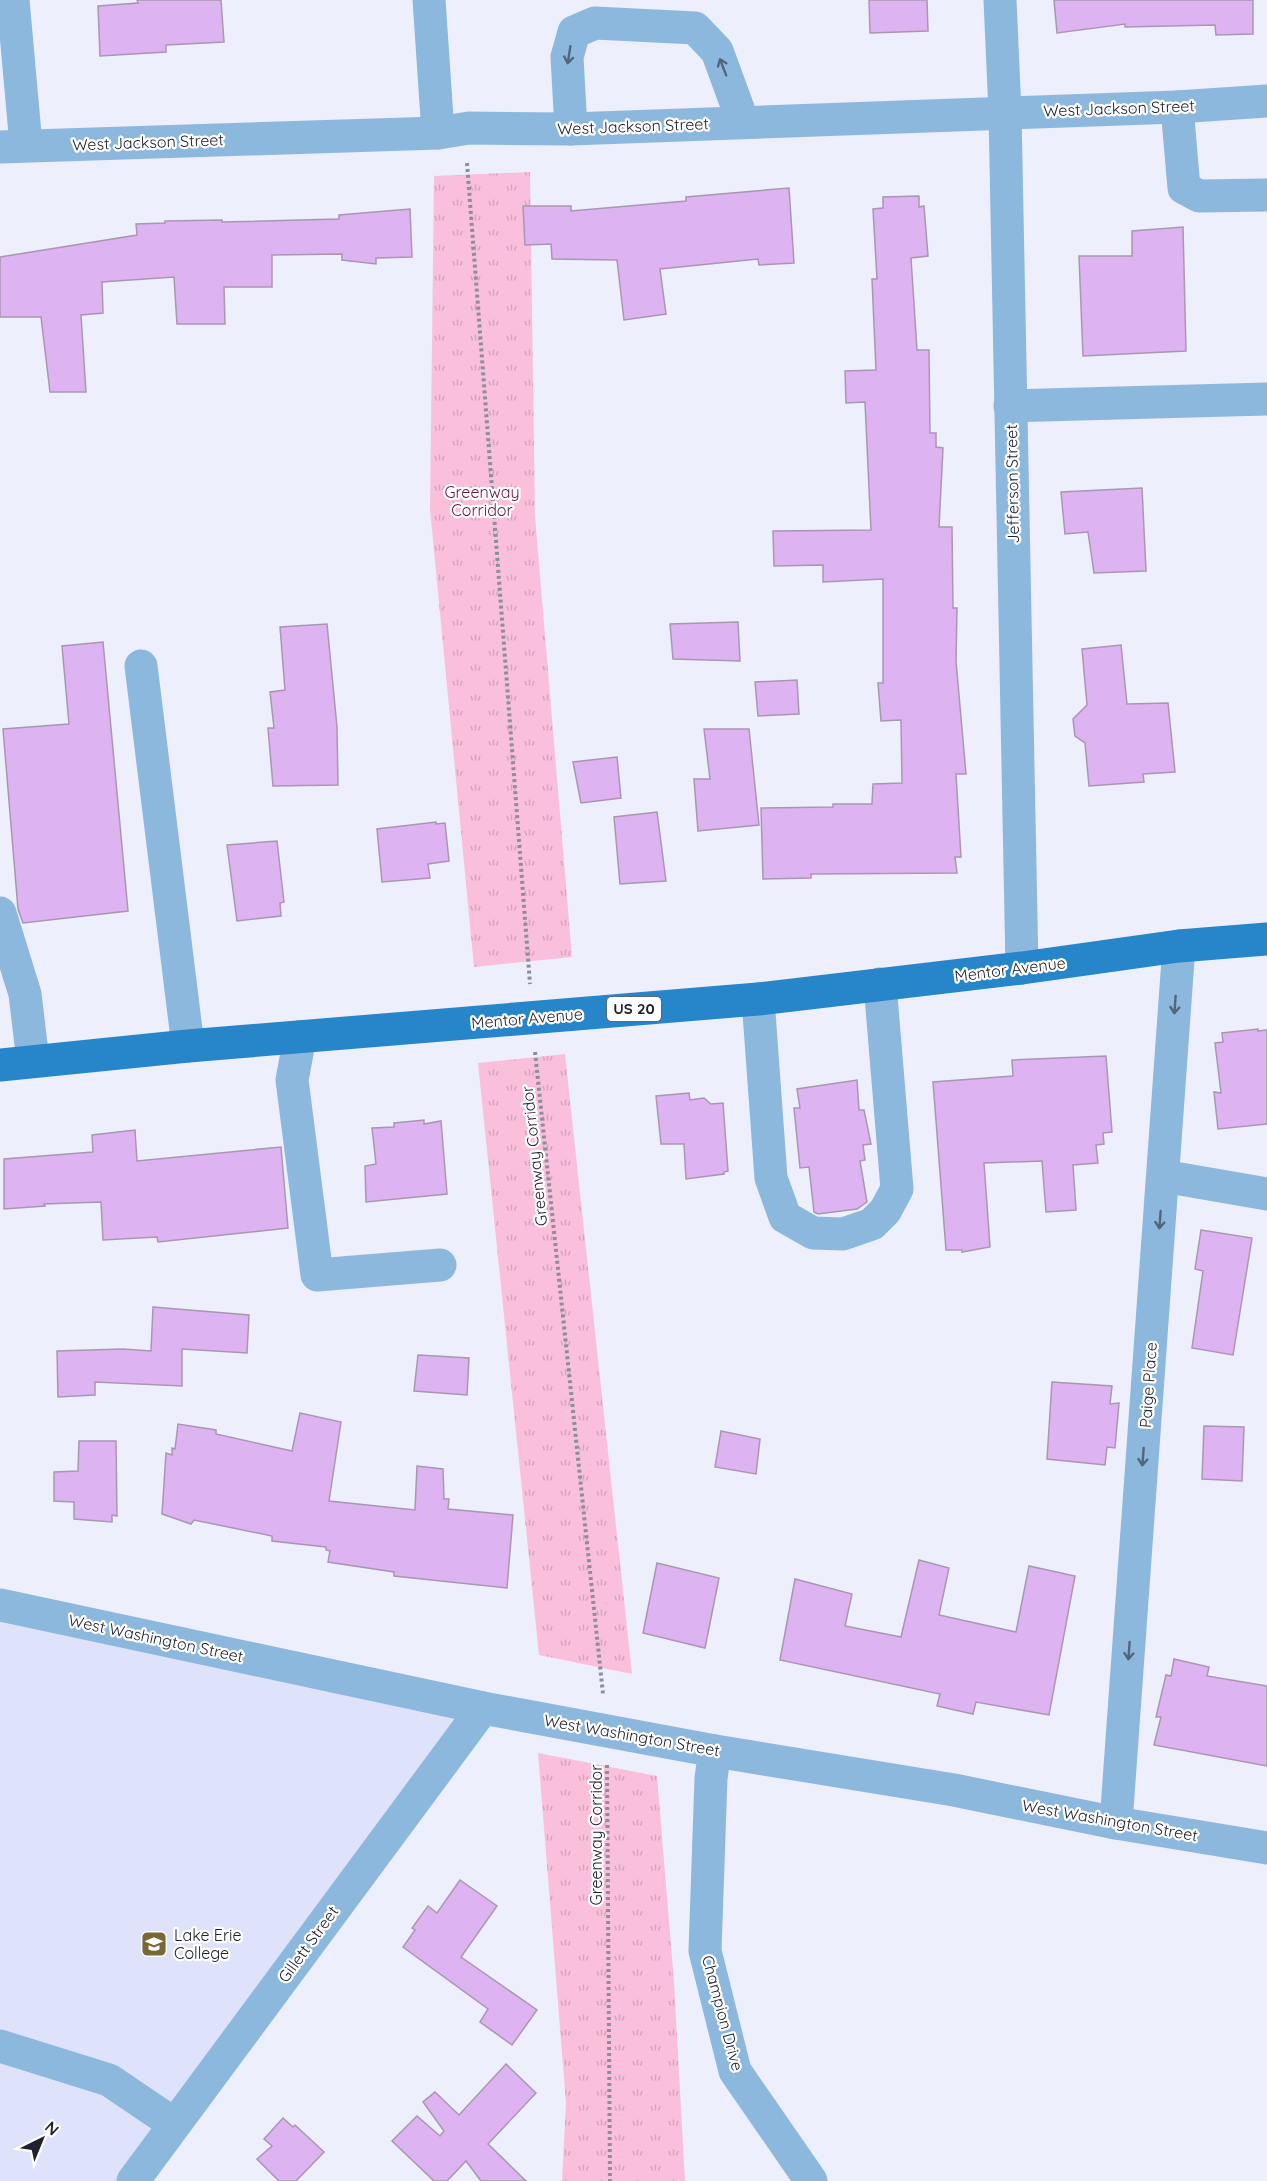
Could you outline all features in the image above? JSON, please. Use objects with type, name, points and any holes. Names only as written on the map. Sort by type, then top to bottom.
[{"type":"main road","name":"Mentor Avenue","points":[[0,1065],[188,1046],[758,999],[1022,968],[1179,946],[1267,939]]},
{"type":"street","points":[[13,0],[13,146]]},
{"type":"street","points":[[429,0],[453,130]]},
{"type":"street","name":"Jefferson Street","points":[[1000,0],[1005,112],[1022,968]]},
{"type":"street","points":[[571,129],[567,57],[574,32],[595,23],[695,28],[717,51],[743,122]]},
{"type":"street","name":"West Jackson Street","points":[[13,146],[453,130],[571,129],[1177,107],[1267,101]]},
{"type":"street","points":[[1177,107],[1184,188],[1199,196],[1267,195]]},
{"type":"street","points":[[1010,406],[1267,399]]},
{"type":"street","points":[[141,666],[188,1046]]},
{"type":"street","points":[[0,913],[25,994],[33,1061]]},
{"type":"street","name":"Paige Place","points":[[1116,1823],[1179,946]]},
{"type":"street","points":[[758,999],[771,1178],[785,1217],[813,1233],[843,1234],[872,1224],[885,1211],[897,1190],[880,984]]},
{"type":"street","points":[[300,1037],[292,1080],[317,1275],[440,1264]]},
{"type":"street","points":[[1163,1176],[1267,1194]]},
{"type":"street","name":"West Washington Street","points":[[0,1605],[483,1708],[716,1751],[954,1790],[1116,1823],[1267,1848]]},
{"type":"street","name":"Gillett Street","points":[[133,2181],[483,1708]]},
{"type":"street","name":"Champion Drive","points":[[716,1751],[711,1778],[705,1951],[735,2071],[811,2181]]},
{"type":"street","points":[[0,2046],[109,2080],[174,2124]]},
{"type":"path","name":"Greenway Corridor","points":[[453,130],[466,171],[528,939],[532,1018],[606,1731],[610,2181]]},
{"type":"shaded area","name":"Lake Erie College","points":[[0,1605],[483,1708],[134,2181],[0,2181]]},
{"type":"green space","name":"Greenway Corridor","points":[[530,172],[535,516],[572,957],[474,967],[430,509],[434,176]]},
{"type":"green space","points":[[565,1054],[632,1674],[539,1655],[478,1063]]},
{"type":"green space","points":[[538,1753],[657,1776],[674,1982],[685,2181],[562,2181],[566,2103]]},
{"type":"building","points":[[137,0],[221,0],[224,42],[166,45],[166,52],[100,56],[98,6],[138,3]]},
{"type":"building","points":[[869,0],[927,0],[928,31],[870,33]]},
{"type":"building","points":[[1054,0],[1253,0],[1253,34],[1216,35],[1215,25],[1125,27],[1125,24],[1057,33]]},
{"type":"building","points":[[789,188],[794,263],[759,265],[758,259],[660,269],[666,314],[624,320],[617,260],[552,259],[551,244],[525,245],[523,206],[571,206],[571,211],[686,201],[686,197]]},
{"type":"building","points":[[919,196],[919,207],[924,206],[928,256],[911,258],[917,350],[929,350],[930,433],[936,433],[936,447],[943,448],[939,527],[952,527],[953,608],[957,608],[956,661],[966,774],[956,774],[961,857],[955,857],[957,873],[811,874],[811,878],[763,879],[761,808],[872,804],[873,784],[902,783],[901,720],[881,721],[878,683],[883,683],[883,579],[823,582],[823,565],[774,566],[773,531],[871,530],[865,402],[846,403],[845,371],[876,370],[872,279],[877,279],[873,209],[883,208],[883,197]]},
{"type":"building","points":[[410,209],[412,257],[376,258],[376,264],[342,260],[342,254],[272,255],[272,287],[224,287],[225,324],[177,324],[174,277],[102,282],[103,313],[81,315],[86,392],[50,392],[41,317],[0,317],[0,257],[137,235],[136,224],[165,223],[165,221],[339,219],[339,215]]},
{"type":"building","points":[[1183,227],[1186,351],[1083,356],[1079,256],[1132,256],[1132,231]]},
{"type":"building","points":[[1142,488],[1146,571],[1094,573],[1088,532],[1065,534],[1061,492]]},
{"type":"building","points":[[738,622],[740,661],[673,659],[670,624]]},
{"type":"building","points":[[327,624],[337,727],[338,785],[273,786],[268,728],[274,728],[270,692],[285,690],[280,627]]},
{"type":"building","points":[[103,642],[128,911],[23,923],[18,909],[3,729],[69,724],[62,646]]},
{"type":"building","points":[[1121,645],[1127,704],[1168,703],[1175,772],[1143,774],[1144,782],[1089,786],[1085,743],[1075,736],[1073,719],[1087,705],[1082,649]]},
{"type":"building","points":[[797,680],[799,714],[758,716],[755,682]]},
{"type":"building","points":[[704,729],[749,729],[759,825],[698,831],[694,779],[710,779]]},
{"type":"building","points":[[617,757],[621,798],[581,803],[573,762]]},
{"type":"building","points":[[657,812],[666,881],[620,884],[614,817]]},
{"type":"building","points":[[436,822],[436,824],[445,823],[449,861],[428,864],[430,878],[382,882],[377,829]]},
{"type":"building","points":[[277,841],[284,902],[280,903],[281,916],[237,921],[227,845]]},
{"type":"building","points":[[1258,1029],[1258,1031],[1267,1030],[1267,1124],[1218,1129],[1214,1092],[1221,1093],[1215,1043],[1223,1042],[1222,1033]]},
{"type":"building","points":[[1106,1056],[1112,1132],[1103,1133],[1104,1144],[1096,1145],[1098,1163],[1073,1165],[1076,1210],[1046,1212],[1042,1161],[984,1163],[990,1247],[962,1252],[962,1250],[946,1250],[933,1082],[1013,1076],[1012,1060]]},
{"type":"building","points":[[857,1080],[859,1110],[864,1110],[871,1144],[863,1145],[865,1160],[860,1161],[867,1202],[857,1209],[818,1214],[814,1212],[809,1167],[800,1168],[794,1108],[800,1108],[797,1089]]},
{"type":"building","points":[[689,1093],[690,1100],[704,1098],[711,1104],[723,1103],[728,1171],[724,1174],[686,1179],[684,1144],[661,1144],[656,1096]]},
{"type":"building","points":[[424,1120],[424,1124],[441,1121],[447,1194],[366,1202],[365,1166],[376,1164],[372,1128],[394,1127],[394,1123]]},
{"type":"building","points":[[135,1130],[137,1161],[281,1147],[288,1228],[158,1242],[157,1237],[103,1240],[101,1202],[44,1204],[45,1206],[4,1209],[4,1159],[93,1152],[92,1135]]},
{"type":"building","points":[[1201,1230],[1252,1238],[1233,1355],[1192,1348],[1203,1271],[1195,1269]]},
{"type":"building","points":[[153,1307],[249,1315],[247,1353],[182,1349],[182,1386],[95,1382],[95,1395],[58,1397],[57,1351],[123,1349],[151,1351]]},
{"type":"building","points":[[418,1355],[469,1358],[467,1395],[414,1391]]},
{"type":"building","points":[[1052,1382],[1112,1386],[1110,1404],[1119,1403],[1115,1448],[1107,1447],[1105,1465],[1047,1459]]},
{"type":"building","points":[[300,1413],[341,1422],[329,1501],[415,1510],[417,1466],[443,1469],[444,1499],[449,1499],[448,1509],[513,1515],[507,1588],[394,1576],[394,1572],[328,1562],[330,1551],[326,1550],[326,1547],[272,1541],[272,1536],[194,1520],[191,1524],[162,1514],[166,1453],[172,1455],[172,1448],[175,1449],[178,1424],[216,1430],[216,1434],[292,1451]]},
{"type":"building","points":[[1204,1426],[1244,1427],[1242,1481],[1202,1479]]},
{"type":"building","points":[[721,1431],[760,1439],[756,1474],[715,1467]]},
{"type":"building","points":[[79,1441],[116,1441],[117,1516],[112,1515],[112,1522],[74,1519],[74,1502],[54,1501],[54,1472],[78,1471]]},
{"type":"building","points":[[919,1560],[949,1568],[939,1615],[1016,1632],[1029,1566],[1075,1576],[1049,1715],[976,1702],[973,1714],[937,1706],[940,1694],[780,1660],[795,1579],[852,1594],[845,1626],[901,1637]]},
{"type":"building","points":[[657,1563],[719,1578],[705,1648],[643,1633]]},
{"type":"building","points":[[1174,1659],[1209,1667],[1207,1676],[1267,1686],[1267,1766],[1154,1745],[1161,1717],[1156,1717],[1166,1675],[1171,1676]]},
{"type":"building","points":[[460,1880],[497,1906],[461,1957],[537,2010],[512,2045],[480,2022],[488,2009],[403,1947],[415,1930],[412,1928],[428,1906],[437,1913]]},
{"type":"building","points":[[506,2064],[536,2093],[488,2144],[526,2181],[481,2181],[466,2161],[447,2181],[434,2181],[392,2141],[417,2116],[440,2136],[444,2131],[423,2102],[435,2092],[459,2115]]},
{"type":"building","points":[[283,2118],[293,2127],[295,2125],[324,2152],[296,2181],[279,2181],[257,2159],[272,2146],[264,2139]]},
{"type":"place","name":"Lake Erie College","points":[[154,1944]]}]
